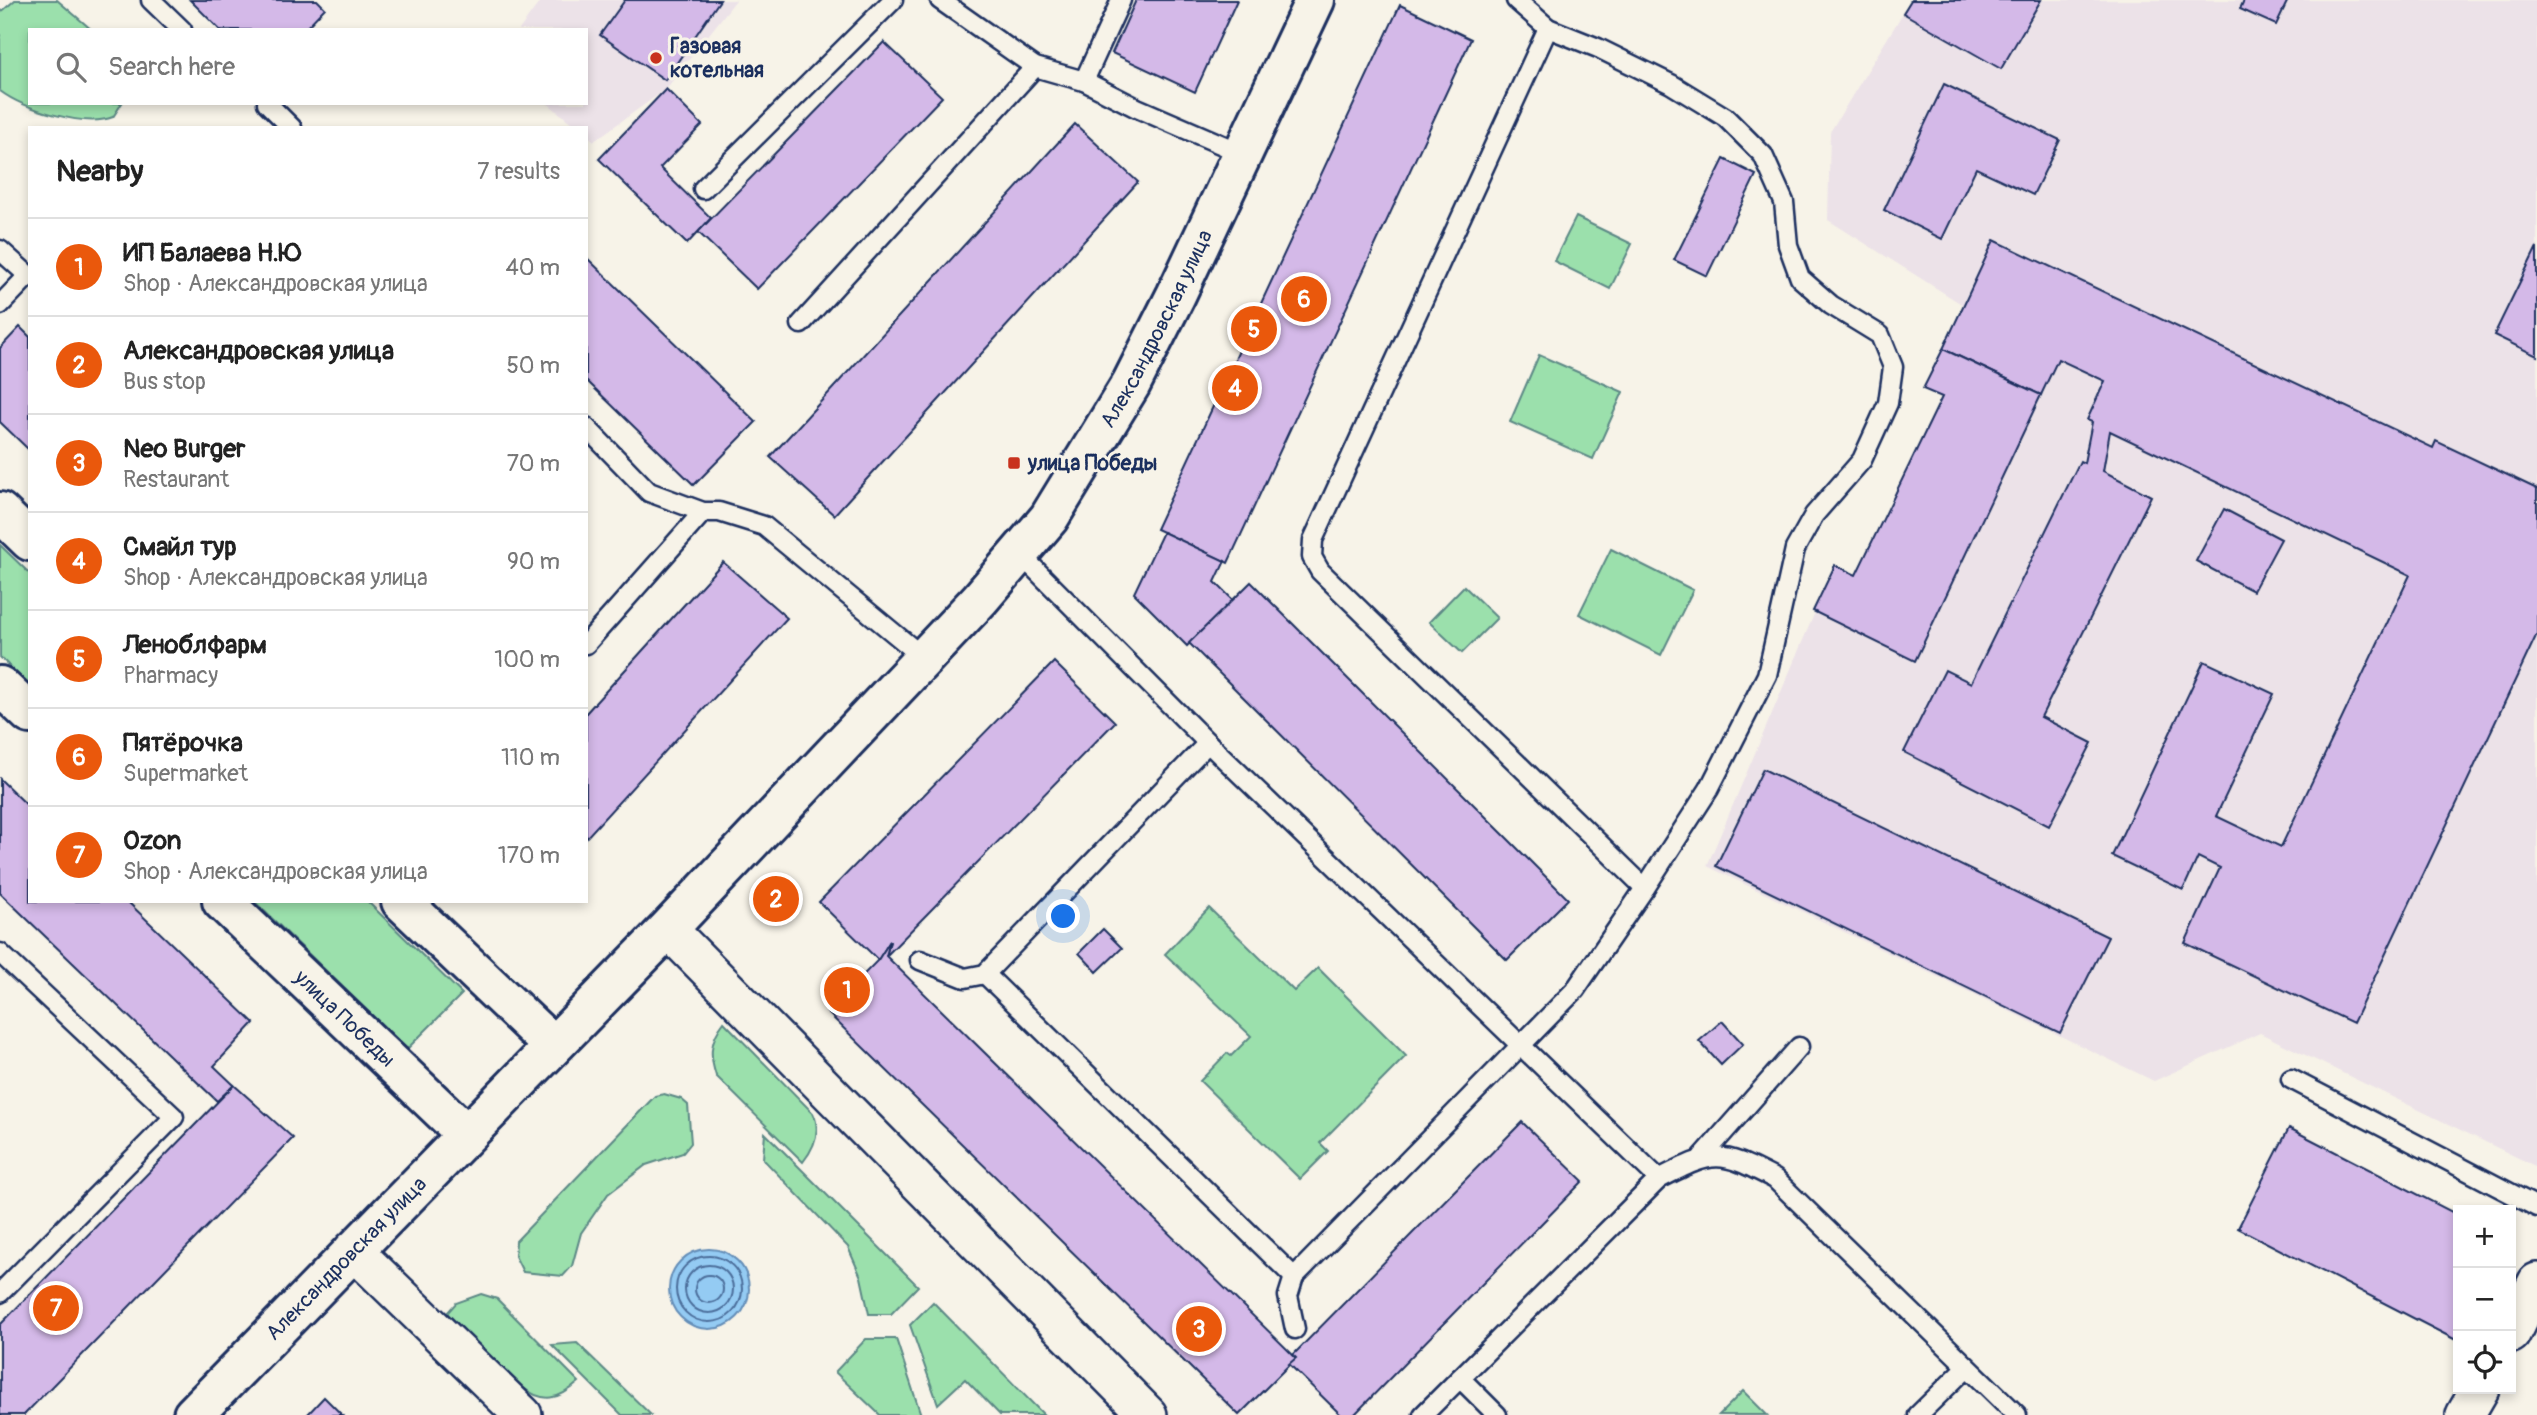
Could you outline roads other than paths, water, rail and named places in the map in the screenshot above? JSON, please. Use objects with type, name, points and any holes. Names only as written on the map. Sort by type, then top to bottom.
[{"type":"main road","name":"Александровская улица","points":[[193,1415],[668,929],[924,658],[1049,518],[1131,383],[1176,295],[1315,0]]},
{"type":"main road","points":[[0,512],[28,539]]},
{"type":"main road","points":[[0,686],[28,713]]},
{"type":"main road","name":"улица Победы","points":[[224,903],[466,1134]]},
{"type":"main road","points":[[403,903],[553,1046]]},
{"type":"street","points":[[668,929],[1148,1415]]},
{"type":"street","points":[[353,1250],[523,1415]]},
{"type":"street","points":[[2512,1331],[2537,1282]]},
{"type":"street","points":[[2465,1415],[2477,1394]]},
{"type":"lane","points":[[151,0],[180,28]]},
{"type":"lane","points":[[704,189],[893,0]]},
{"type":"lane","points":[[940,0],[1035,67],[1084,81],[1137,108],[1241,153]]},
{"type":"lane","points":[[1084,81],[1121,0]]},
{"type":"lane","points":[[1295,1329],[1288,1296],[1294,1277],[1575,990],[1709,789],[1767,675],[1795,549],[1814,515],[1862,460],[1888,403],[1893,367],[1880,335],[1831,305],[1800,278],[1788,245],[1784,202],[1763,155],[1725,117],[1671,84],[1598,48],[1548,28],[1516,0]]},
{"type":"lane","points":[[1548,28],[1313,540],[1312,557],[1320,571],[1645,888]]},
{"type":"lane","points":[[802,324],[1035,67]]},
{"type":"lane","points":[[269,105],[290,126]]},
{"type":"lane","points":[[0,250],[28,277],[0,305]]},
{"type":"lane","points":[[588,429],[649,492],[703,512],[719,512],[764,526],[924,658]]},
{"type":"lane","points":[[588,642],[703,512]]},
{"type":"lane","points":[[1018,553],[1208,743],[1659,1179]]},
{"type":"lane","points":[[920,960],[965,978],[985,974],[1208,743]]},
{"type":"lane","points":[[0,953],[174,1117],[0,1293]]},
{"type":"lane","points":[[985,974],[1294,1277]]},
{"type":"lane","points":[[1423,1415],[1659,1179],[1702,1157],[1799,1047]]},
{"type":"lane","points":[[2291,1079],[2537,1207]]},
{"type":"lane","points":[[1702,1157],[1735,1158],[1775,1179],[2017,1415]]},
{"type":"lane","points":[[1918,1415],[1967,1367]]},
{"type":"lane","points":[[1460,1378],[1497,1415]]},
{"type":"water","points":[[701,1249],[717,1249],[738,1260],[749,1281],[749,1297],[738,1318],[717,1329],[701,1329],[687,1323],[675,1311],[669,1297],[669,1281],[675,1267],[687,1255]]},
{"type":"place","name":"Газовая котельная","points":[[656,58]]},
{"type":"place","name":"Пятёрочка","points":[[1304,299]]},
{"type":"place","name":"Леноблфарм","points":[[1254,329]]},
{"type":"place","name":"Смайл тур","points":[[1235,388]]},
{"type":"place","name":"улица Победы","points":[[1014,463]]},
{"type":"place","name":"Александровская улица","points":[[776,899]]},
{"type":"place","name":"ИП Балаева Н.Ю","points":[[847,990]]},
{"type":"place","name":"Ozon","points":[[56,1308]]},
{"type":"place","name":"Neo Burger","points":[[1199,1329]]}]
